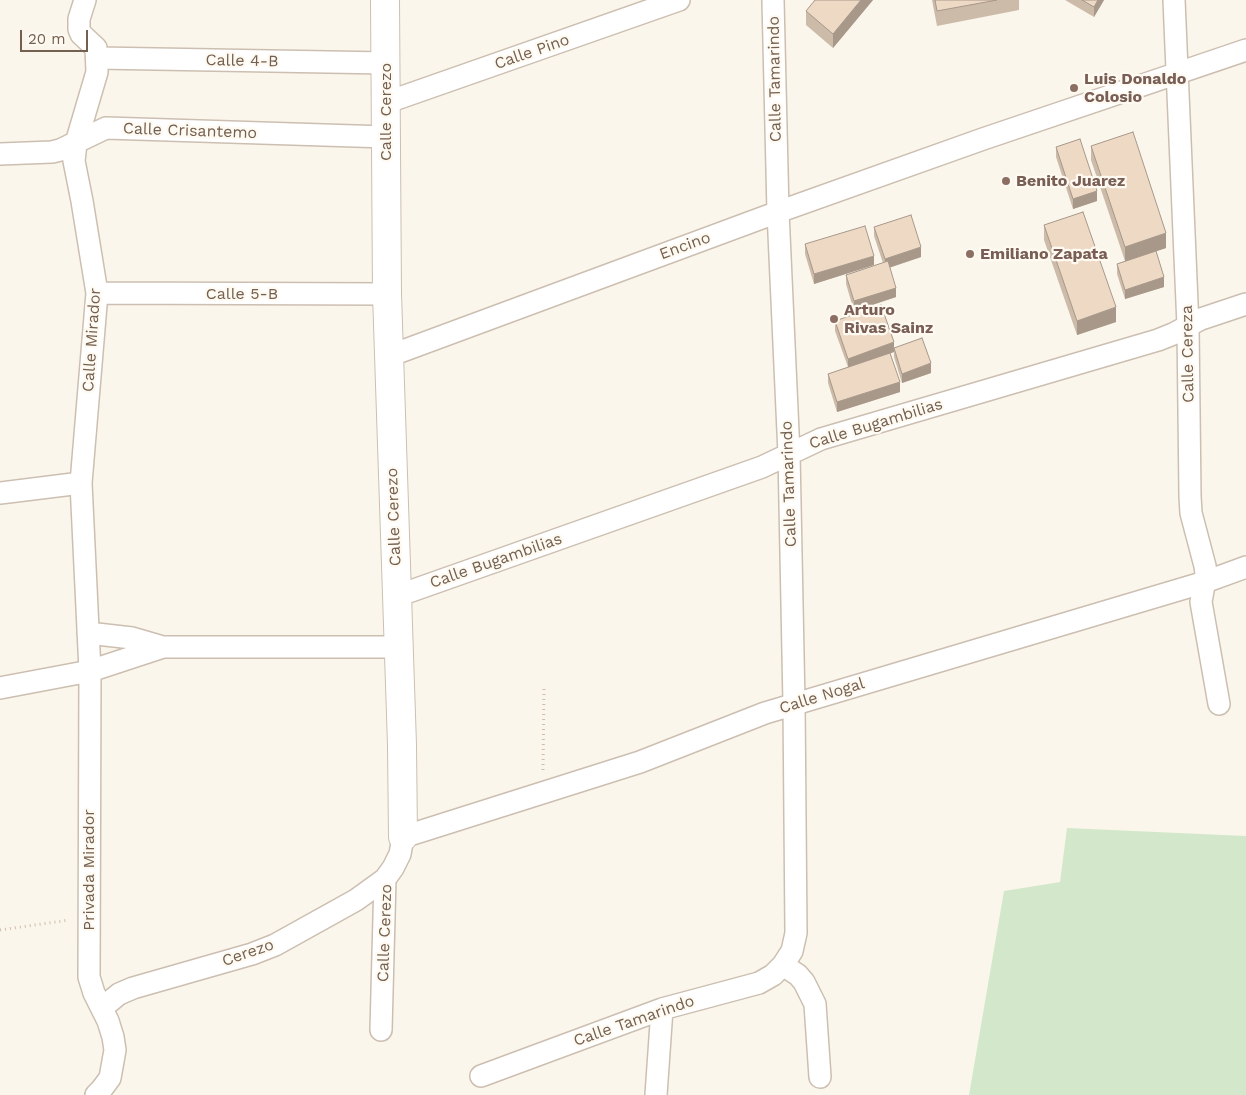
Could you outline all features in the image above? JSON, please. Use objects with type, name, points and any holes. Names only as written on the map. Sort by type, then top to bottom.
[{"type":"street","points":[[85,0],[79,19],[79,30],[96,48],[98,58]]},
{"type":"street","name":"Calle Cerezo","points":[[382,1030],[385,880],[397,861],[403,837],[402,745],[386,294],[385,0]]},
{"type":"street","name":"Calle Pino","points":[[385,103],[679,0]]},
{"type":"street","name":"Calle Tamarindo","points":[[481,1076],[662,1009],[759,983],[773,975],[783,965],[792,950],[796,933],[789,454],[778,212],[773,0]]},
{"type":"street","name":"Calle Cereza","points":[[1174,0],[1188,326],[1191,514],[1205,566],[1206,574],[1201,602],[1219,704]]},
{"type":"street","name":"Encino","points":[[389,356],[778,212],[983,139],[1246,50]]},
{"type":"street","name":"Calle 4-B","points":[[98,58],[386,63]]},
{"type":"street","name":"Calle Mirador","points":[[88,633],[81,483],[97,293],[82,201],[74,166],[74,155],[96,78],[98,58]]},
{"type":"street","name":"Calle Crisantemo","points":[[0,154],[52,152],[76,143],[106,128],[386,137]]},
{"type":"street","name":"Calle 5-B","points":[[97,293],[386,294]]},
{"type":"street","name":"Calle Bugambilias","points":[[397,596],[762,467],[821,439],[1158,340],[1201,319],[1246,304]]},
{"type":"street","points":[[0,493],[81,483]]},
{"type":"street","name":"Calle Nogal","points":[[403,837],[640,762],[765,713],[1205,582],[1246,567]]},
{"type":"street","points":[[88,633],[132,638],[163,647],[398,648]]},
{"type":"street","name":"Privada Mirador","points":[[88,633],[90,671],[89,977],[91,986],[108,1021],[113,1037],[114,1056],[110,1078],[96,1095]]},
{"type":"street","points":[[0,688],[90,671],[163,647]]},
{"type":"street","name":"Cerezo","points":[[102,1008],[119,994],[133,988],[275,946],[356,900],[385,880]]},
{"type":"street","points":[[783,965],[798,975],[804,982],[815,1004],[820,1077]]},
{"type":"street","points":[[656,1095],[662,1009]]},
{"type":"path","points":[[543,793],[544,687]]},
{"type":"path","points":[[0,930],[89,917]]},
{"type":"green space","points":[[1067,828],[1246,836],[1246,1095],[969,1095],[1004,891],[1060,882]]},
{"type":"building","points":[[815,0],[861,0],[833,34],[806,11]]},
{"type":"building","points":[[935,0],[997,0],[937,11]]},
{"type":"building","points":[[1082,0],[1098,0],[1094,7]]},
{"type":"building","points":[[1133,132],[1166,233],[1125,247],[1091,146]]},
{"type":"building","points":[[1080,139],[1097,191],[1073,199],[1056,147]]},
{"type":"building","points":[[1083,212],[1116,307],[1077,321],[1044,225]]},
{"type":"building","points":[[911,215],[921,247],[885,259],[874,227]]},
{"type":"building","points":[[865,226],[874,256],[814,274],[805,244]]},
{"type":"building","points":[[1156,251],[1164,277],[1125,290],[1117,264]]},
{"type":"building","points":[[888,261],[896,288],[854,301],[846,275]]},
{"type":"building","points":[[881,305],[894,342],[848,359],[835,321]]},
{"type":"building","points":[[922,338],[931,363],[902,374],[894,348]]},
{"type":"building","points":[[890,353],[900,382],[837,402],[828,374]]},
{"type":"place","name":"Luis Donaldo Colosio","points":[[1074,88]]},
{"type":"place","name":"Benito Juarez","points":[[1006,181]]},
{"type":"place","name":"Emiliano Zapata","points":[[970,254]]},
{"type":"place","name":"Arturo Rivas Sainz","points":[[834,319]]}]
